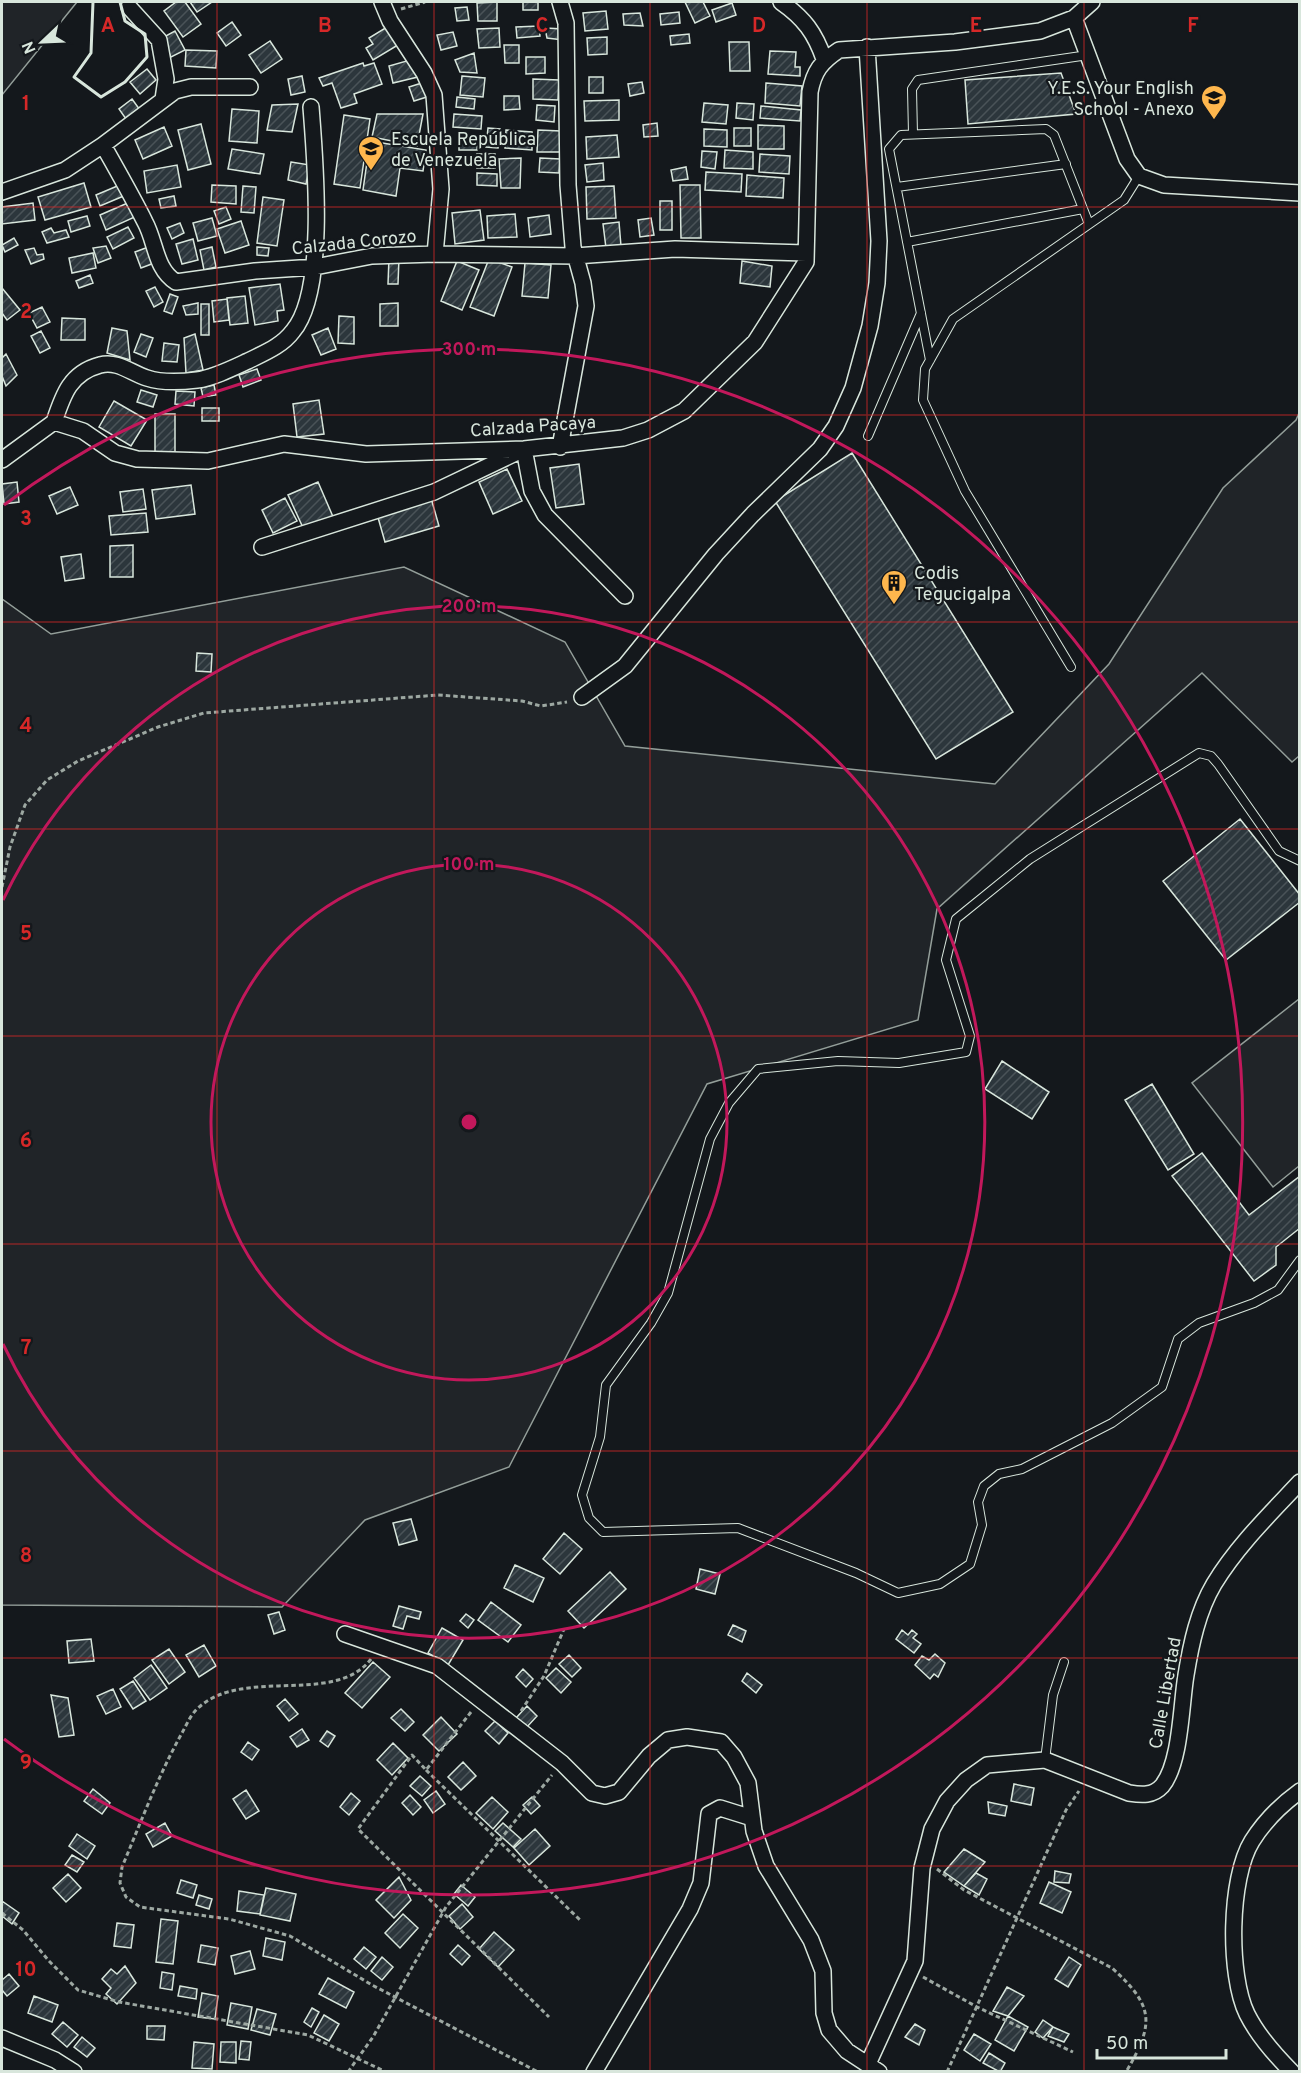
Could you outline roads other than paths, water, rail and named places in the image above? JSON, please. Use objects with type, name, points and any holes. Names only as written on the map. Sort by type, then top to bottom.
[{"type":"street","points":[[560,2],[566,23],[568,185],[575,256],[586,306],[560,447]]},
{"type":"street","points":[[781,2],[802,17],[816,36],[824,60],[839,50],[955,42],[1040,30],[1074,18],[1092,2]]},
{"type":"street","points":[[129,7],[159,40],[166,79],[163,99]]},
{"type":"street","points":[[384,8],[434,95],[441,189],[435,254]]},
{"type":"street","points":[[1074,18],[1127,159],[1138,177],[1164,185],[1299,193]]},
{"type":"street","points":[[582,697],[625,666],[716,554],[820,449],[836,426],[853,388],[870,326],[877,283],[879,241],[867,47]]},
{"type":"street","name":"Calzada Pacaya","points":[[54,422],[83,431],[115,453],[137,459],[208,461],[284,444],[366,454],[524,449],[560,447],[623,438],[648,430],[684,411],[755,342],[791,290],[806,262],[810,92],[813,73],[824,60]]},
{"type":"street","points":[[2,192],[65,170],[103,145],[175,91],[191,87],[250,87]]},
{"type":"street","points":[[2,460],[54,422],[64,391],[71,381],[98,365],[109,363],[148,379],[199,380],[238,366],[275,347],[294,330],[304,310],[315,267],[312,107]]},
{"type":"street","name":"Calzada Corozo","points":[[103,145],[147,224],[162,268],[168,277],[176,282],[255,271],[315,267],[372,256],[435,254],[575,256],[675,249],[806,253]]},
{"type":"street","points":[[262,547],[434,492],[524,449],[532,491],[545,515],[625,596]]},
{"type":"street","name":"Calle Libertad","points":[[873,2068],[915,1961],[924,1859],[932,1829],[947,1801],[966,1780],[987,1765],[1045,1760],[1141,1795],[1154,1793],[1164,1784],[1176,1752],[1186,1674],[1197,1622],[1210,1593],[1257,1527],[1299,1482]]},
{"type":"street","points":[[345,1634],[437,1666],[482,1698],[562,1763],[592,1793],[605,1796],[619,1792],[649,1756],[668,1740],[687,1737],[721,1742],[734,1757],[748,1783],[752,1818],[766,1866],[811,1940],[823,1971],[824,2013],[829,2030],[847,2052],[873,2068]]},
{"type":"street","points":[[1292,2072],[1247,2014],[1234,1962],[1235,1894],[1252,1841],[1284,1803],[1299,1791]]},
{"type":"street","points":[[594,2072],[690,1909],[701,1883],[709,1814],[720,1808],[752,1818]]},
{"type":"street","points":[[2,2038],[55,2060],[74,2072]]},
{"type":"lane","points":[[913,134],[912,89],[918,80],[1068,56],[1088,56]]},
{"type":"lane","points":[[930,360],[889,149],[901,135],[1046,129],[1054,135],[1089,224]]},
{"type":"lane","points":[[897,187],[1066,165]]},
{"type":"lane","points":[[1071,667],[960,481],[923,400],[925,369],[953,319],[1124,200],[1138,177]]},
{"type":"lane","points":[[907,242],[1083,209]]},
{"type":"lane","points":[[868,436],[921,313]]},
{"type":"lane","points":[[1299,861],[1279,851],[1218,764],[1211,756],[1199,753],[1030,859],[956,919],[946,960],[970,1036],[966,1052],[898,1063],[838,1061],[758,1069],[729,1103],[710,1139],[668,1293],[651,1323],[606,1385],[600,1437],[582,1495],[589,1518],[603,1532],[738,1528],[856,1573],[897,1593],[940,1584],[970,1563],[982,1525],[978,1502],[984,1486],[999,1474],[1023,1469],[1112,1423],[1162,1387],[1178,1339],[1199,1323],[1254,1303],[1278,1290],[1299,1260]]},
{"type":"lane","points":[[1045,1760],[1053,1695],[1064,1662]]},
{"type":"place","name":"Y.E.S. Your English School - Anexo","points":[[1214,121]]},
{"type":"place","name":"Escuela República de Venezuela","points":[[371,172]]},
{"type":"place","name":"Codis Tegucigalpa","points":[[894,606]]}]
